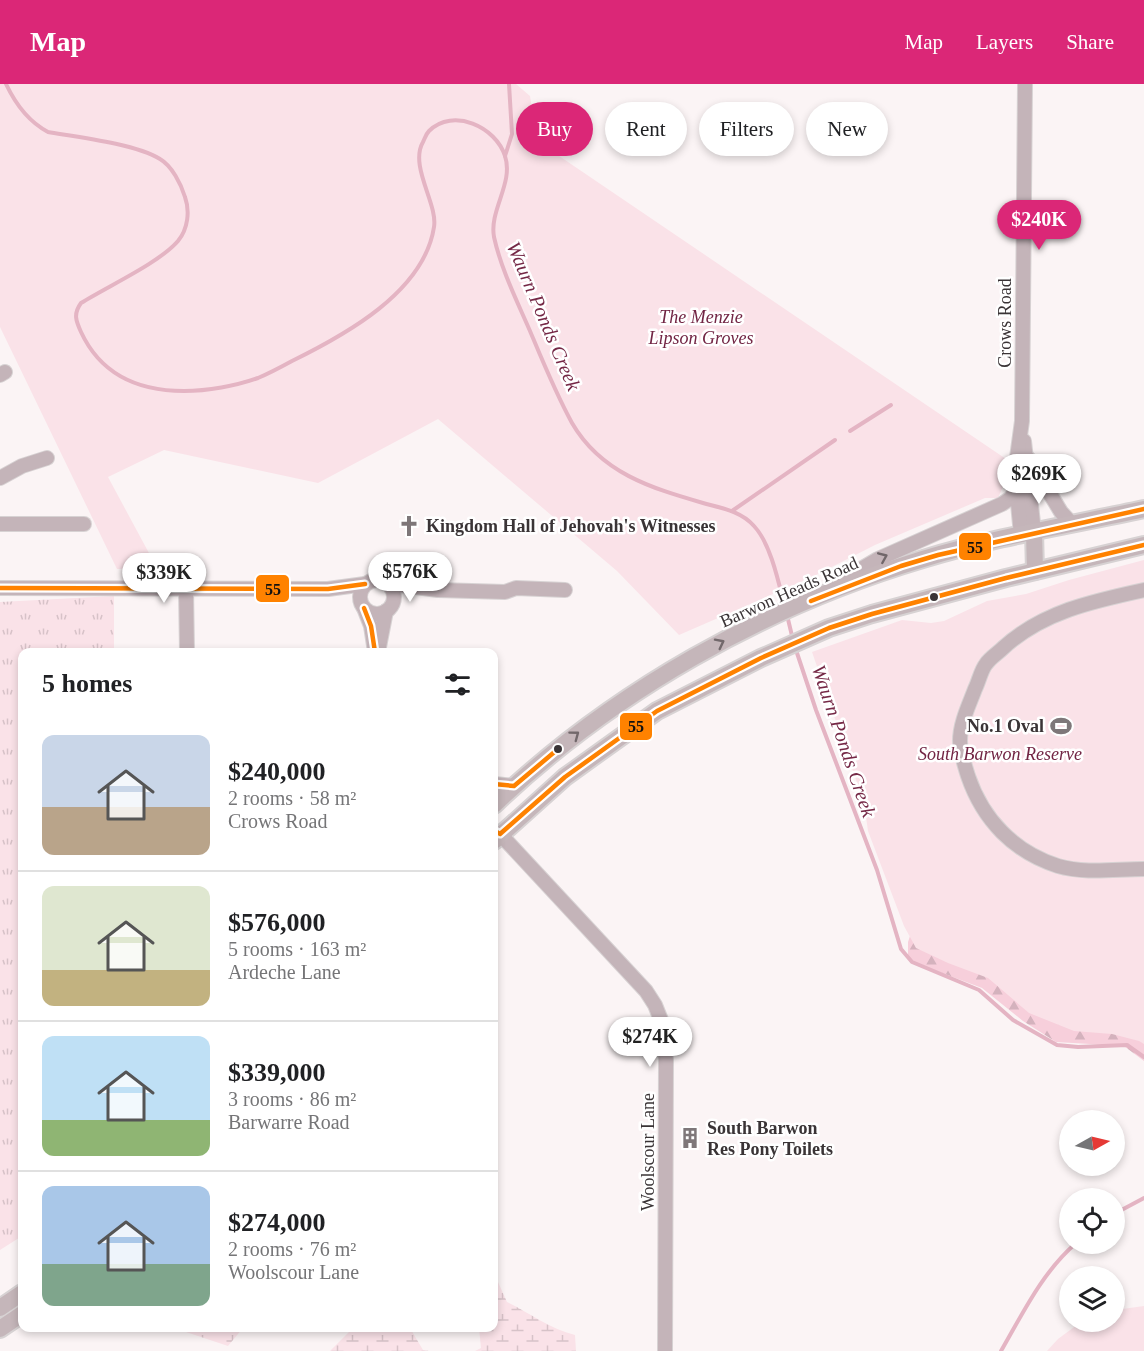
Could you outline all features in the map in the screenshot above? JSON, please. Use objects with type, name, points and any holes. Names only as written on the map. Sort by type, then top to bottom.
[{"type":"main road","name":"Barwon Heads Road","points":[[498,801],[587,726],[687,660],[753,627],[835,590],[923,559],[1144,509]]},
{"type":"main road","points":[[1027,534],[1035,571]]},
{"type":"main road","points":[[498,830],[565,777],[657,711],[761,658],[829,628],[941,595],[1144,545]]},
{"type":"main road","points":[[0,1308],[18,1296]]},
{"type":"main road","points":[[0,1329],[18,1317]]},
{"type":"street","name":"Crows Road","points":[[1025,84],[1022,418],[1024,443],[1030,467]]},
{"type":"street","name":"Crows Road","points":[[1022,418],[1016,463],[1016,489],[1027,534]]},
{"type":"street","points":[[0,478],[22,466],[47,458]]},
{"type":"street","points":[[1030,467],[1072,524]]},
{"type":"street","points":[[1027,534],[1030,467]]},
{"type":"street","points":[[835,590],[868,564],[998,506],[1008,500],[1016,489]]},
{"type":"street","points":[[0,524],[84,524]]},
{"type":"street","points":[[0,588],[328,589],[366,584],[377,580],[386,584],[438,590],[505,592],[516,588],[565,590]]},
{"type":"street","points":[[366,584],[360,593],[376,648]]},
{"type":"street","points":[[378,648],[393,592],[386,584]]},
{"type":"street","points":[[186,589],[187,648]]},
{"type":"street","points":[[328,589],[347,594],[372,613],[389,607],[410,594],[438,590]]},
{"type":"street","points":[[1144,590],[1106,598],[1057,613],[1038,622],[1012,640],[986,664],[966,712],[960,741],[972,786],[982,807],[1006,838],[1028,853],[1059,867],[1091,870],[1144,869]]},
{"type":"street","points":[[498,784],[514,786]]},
{"type":"street","name":"Woolscour Lane","points":[[498,835],[636,979],[656,1005],[662,1020],[666,1060],[664,1351]]},
{"type":"green space","name":"The Menzie Lipson Groves","points":[[0,84],[516,84],[530,96],[531,102],[516,102],[516,156],[559,156],[1009,461],[1005,482],[998,498],[985,498],[875,545],[812,577],[679,635],[617,571],[438,419],[318,483],[164,450],[108,477],[157,568],[117,569],[0,327]]},
{"type":"green space","name":"South Barwon Reserve","points":[[1144,560],[1144,1044],[1112,1034],[1074,1031],[1029,1013],[988,978],[916,948],[904,926],[868,831],[864,803],[812,652],[902,620],[931,623],[944,621],[987,601],[1026,594]]},
{"type":"green space","points":[[114,596],[114,648],[18,648],[18,1239],[0,1250],[0,602]]},
{"type":"green space","points":[[914,924],[1144,1001],[1144,1061],[1124,1046],[1056,1042],[1023,1021],[982,988],[908,958],[908,942]]},
{"type":"green space","points":[[498,1282],[507,1302],[549,1325],[575,1335],[576,1351],[475,1351],[481,1348],[479,1332],[498,1332]]},
{"type":"green space","points":[[1144,1306],[1144,1351],[1047,1351],[1067,1332],[1125,1332],[1125,1309]]},
{"type":"green space","points":[[186,1332],[240,1332],[228,1346]]},
{"type":"green space","points":[[349,1332],[412,1332],[423,1350],[429,1351],[330,1351]]},
{"type":"waterway","name":"Waurn Ponds Creek","points":[[6,84],[23,111],[48,132],[137,149],[164,162],[178,181],[187,202],[188,214],[184,231],[178,241],[159,258],[81,303],[76,314],[81,332],[89,347],[110,370],[136,384],[167,390],[212,389],[258,378],[335,338],[379,309],[415,272],[427,250],[434,227],[432,207],[419,162],[426,135],[439,124],[450,121],[461,121],[483,129],[493,136],[500,146],[507,166],[493,227],[497,249],[515,297],[572,423],[597,454],[629,476],[665,491],[730,511],[749,521],[760,534],[770,554],[785,608]]},
{"type":"waterway","points":[[505,156],[512,134],[509,84]]},
{"type":"waterway","points":[[850,431],[891,405]]},
{"type":"waterway","points":[[732,511],[835,440]]},
{"type":"waterway","name":"Waurn Ponds Creek","points":[[787,615],[793,640]]},
{"type":"waterway","name":"Waurn Ponds Creek","points":[[795,647],[816,710],[877,870],[901,949],[912,962],[979,990],[1013,1020],[1057,1045],[1078,1047],[1127,1045],[1144,1057]]},
{"type":"waterway","name":"Waurn Ponds Creek","points":[[1125,1208],[1144,1198]]},
{"type":"waterway","name":"Waurn Ponds Creek","points":[[1001,1351],[1025,1308],[1064,1254]]},
{"type":"transit line","name":"55","points":[[811,601],[901,566],[938,555],[1144,509]]},
{"type":"transit line","name":"55","points":[[498,833],[500,834],[565,777],[657,711],[761,658],[829,628],[872,614],[1006,578],[1144,545]]},
{"type":"transit line","name":"55","points":[[0,588],[328,589],[365,584]]},
{"type":"transit line","name":"55","points":[[364,608],[371,626],[374,648]]},
{"type":"transit line","name":"55","points":[[498,784],[514,786],[558,749]]},
{"type":"place","name":"Kingdom Hall of Jehovah's Witnesses","points":[[409,526]]},
{"type":"place","name":"No.1 Oval","points":[[1061,726]]},
{"type":"place","name":"South Barwon Res Pony Toilets","points":[[690,1138]]}]
